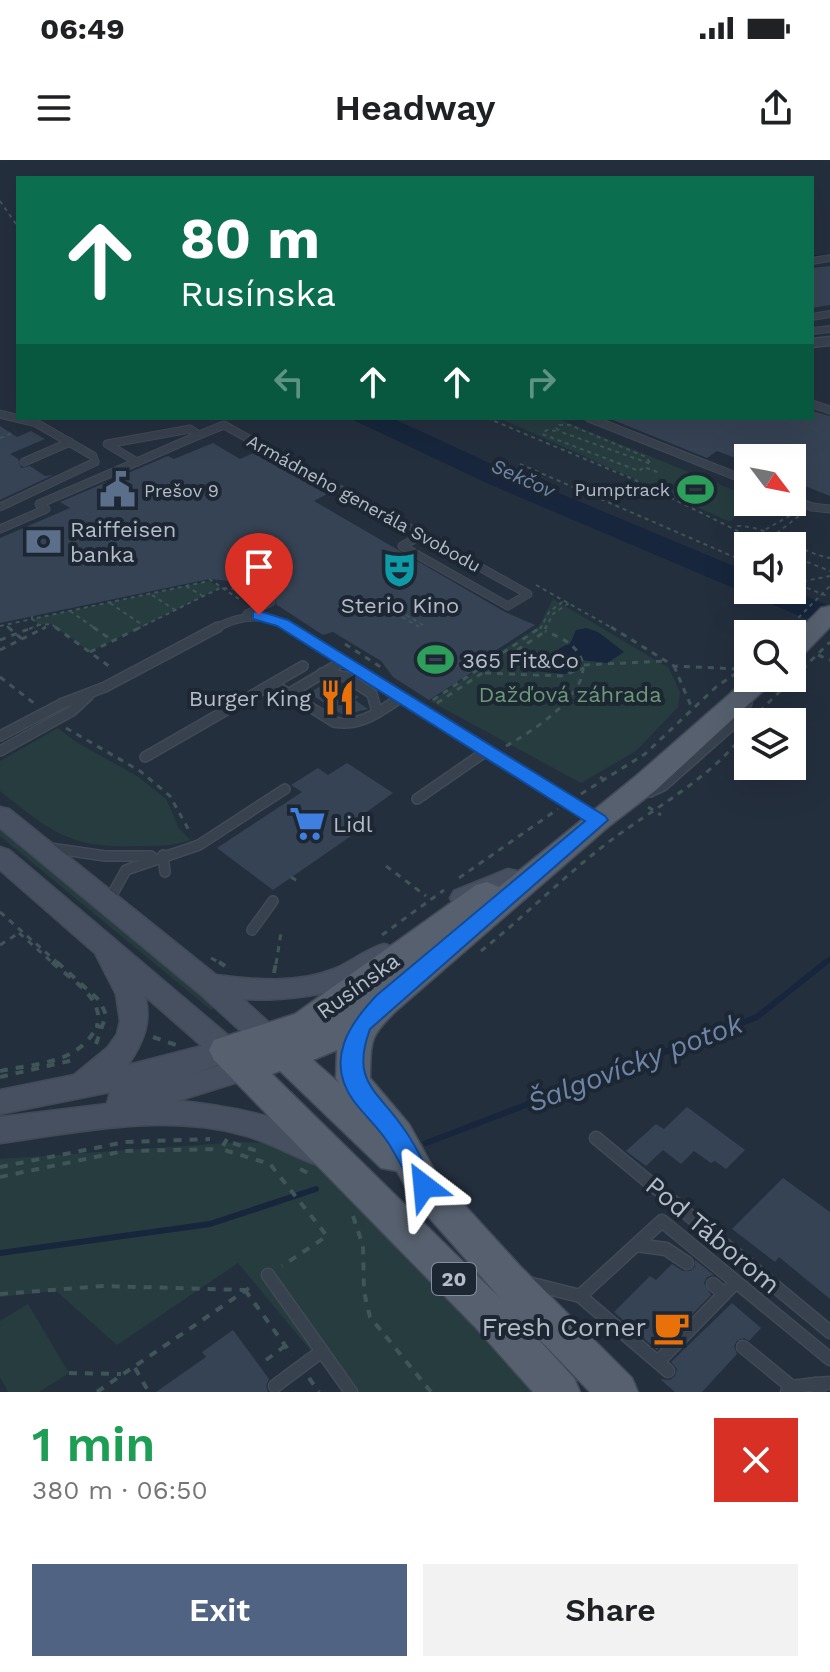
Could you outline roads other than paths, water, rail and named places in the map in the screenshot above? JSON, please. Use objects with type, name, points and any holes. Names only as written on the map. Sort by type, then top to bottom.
[{"type":"main road","points":[[806,638],[830,613]]},
{"type":"main road","name":"Rusínska","points":[[385,1001],[646,783],[740,692]]},
{"type":"main road","name":"Rusínska","points":[[276,1046],[508,878],[598,820]]},
{"type":"main road","points":[[235,1060],[276,1046],[322,1043],[385,1001]]},
{"type":"main road","name":"20","points":[[385,1001],[361,1024],[354,1045],[353,1078],[360,1092],[396,1135],[424,1186],[506,1278],[618,1392]]},
{"type":"main road","points":[[276,1046],[424,1186]]},
{"type":"main road","name":"20","points":[[235,1060],[332,1173],[491,1316],[560,1392]]},
{"type":"street","points":[[0,815],[209,985],[276,1046]]},
{"type":"street","points":[[0,856],[104,943],[235,1060]]},
{"type":"street","points":[[209,985],[270,992],[314,988],[368,965],[467,895],[508,878]]},
{"type":"street","points":[[74,1088],[102,1072],[120,1056],[131,1032],[134,1013],[130,993],[104,943]]},
{"type":"street","points":[[0,1102],[180,1066],[235,1060]]},
{"type":"street","points":[[0,1128],[198,1085],[235,1060]]},
{"type":"street","points":[[0,1128],[144,1111],[198,1113],[294,1138],[332,1173]]},
{"type":"lane","points":[[0,507],[95,462],[93,456],[70,442],[36,423],[24,420]]},
{"type":"lane","points":[[594,420],[734,475]]},
{"type":"lane","name":"Armádneho generála Svobodu","points":[[199,435],[224,425],[422,535],[528,594],[508,606],[402,546],[422,535]]},
{"type":"lane","points":[[137,462],[107,444],[190,429],[199,435]]},
{"type":"lane","points":[[0,529],[46,509],[39,504],[199,435]]},
{"type":"lane","points":[[24,462],[70,442]]},
{"type":"lane","points":[[806,505],[830,509]]},
{"type":"lane","points":[[0,736],[63,703],[91,694],[271,602]]},
{"type":"lane","points":[[244,615],[277,620],[598,820]]},
{"type":"lane","points":[[290,693],[342,662]]},
{"type":"lane","points":[[145,757],[303,666]]},
{"type":"lane","points":[[322,673],[346,677],[372,694],[377,712]]},
{"type":"lane","points":[[273,684],[337,724],[361,722],[400,698]]},
{"type":"lane","points":[[1,751],[65,716],[91,694]]},
{"type":"lane","points":[[417,799],[485,752]]},
{"type":"lane","points":[[107,903],[126,870],[199,845],[285,789]]},
{"type":"lane","points":[[38,846],[105,856],[163,855]]},
{"type":"lane","points":[[163,855],[165,872]]},
{"type":"lane","points":[[252,930],[273,901]]},
{"type":"lane","name":"Pod Táborom","points":[[596,1138],[830,1332]]},
{"type":"lane","points":[[580,1296],[662,1221],[830,1359]]},
{"type":"lane","points":[[636,1245],[666,1249],[687,1263]]},
{"type":"lane","points":[[268,1275],[351,1392]]},
{"type":"lane","points":[[506,1278],[580,1296],[663,1367],[709,1318],[735,1283]]},
{"type":"lane","points":[[713,1284],[724,1294]]},
{"type":"lane","points":[[743,1347],[789,1390],[822,1387]]},
{"type":"lane","points":[[275,1386],[322,1351]]},
{"type":"water","points":[[353,420],[396,420],[511,473],[734,566],[734,588],[491,485]]},
{"type":"water","points":[[806,596],[830,606],[830,629],[771,604],[806,604]]},
{"type":"water","points":[[586,628],[598,632],[624,652],[607,663],[580,660],[566,674],[543,672],[545,663],[560,648],[570,644],[576,630]]},
{"type":"waterway","points":[[814,257],[829,255]]},
{"type":"waterway","name":"Šalgovícky potok","points":[[823,964],[830,959]]},
{"type":"waterway","name":"Šalgovícky potok","points":[[426,1143],[757,1017],[826,962]]},
{"type":"waterway","name":"Šalgovícky potok","points":[[0,1253],[210,1224],[316,1189]]},
{"type":"place","name":"Pumptrack","points":[[696,489]]},
{"type":"place","name":"Prešov 9","points":[[118,490]]},
{"type":"place","name":"Raiffeisen banka","points":[[44,542]]},
{"type":"place","name":"Sterio Kino","points":[[400,569]]},
{"type":"place","name":"365 Fit&Co","points":[[436,660]]},
{"type":"place","name":"Burger King","points":[[337,698]]},
{"type":"place","name":"Lidl","points":[[307,824]]},
{"type":"place","name":"Fresh Corner","points":[[672,1327]]},
{"type":"water label","name":"Sekčov","points":[[523,478]]},
{"type":"park label","name":"Dažďová záhrada","points":[[570,694]]}]
